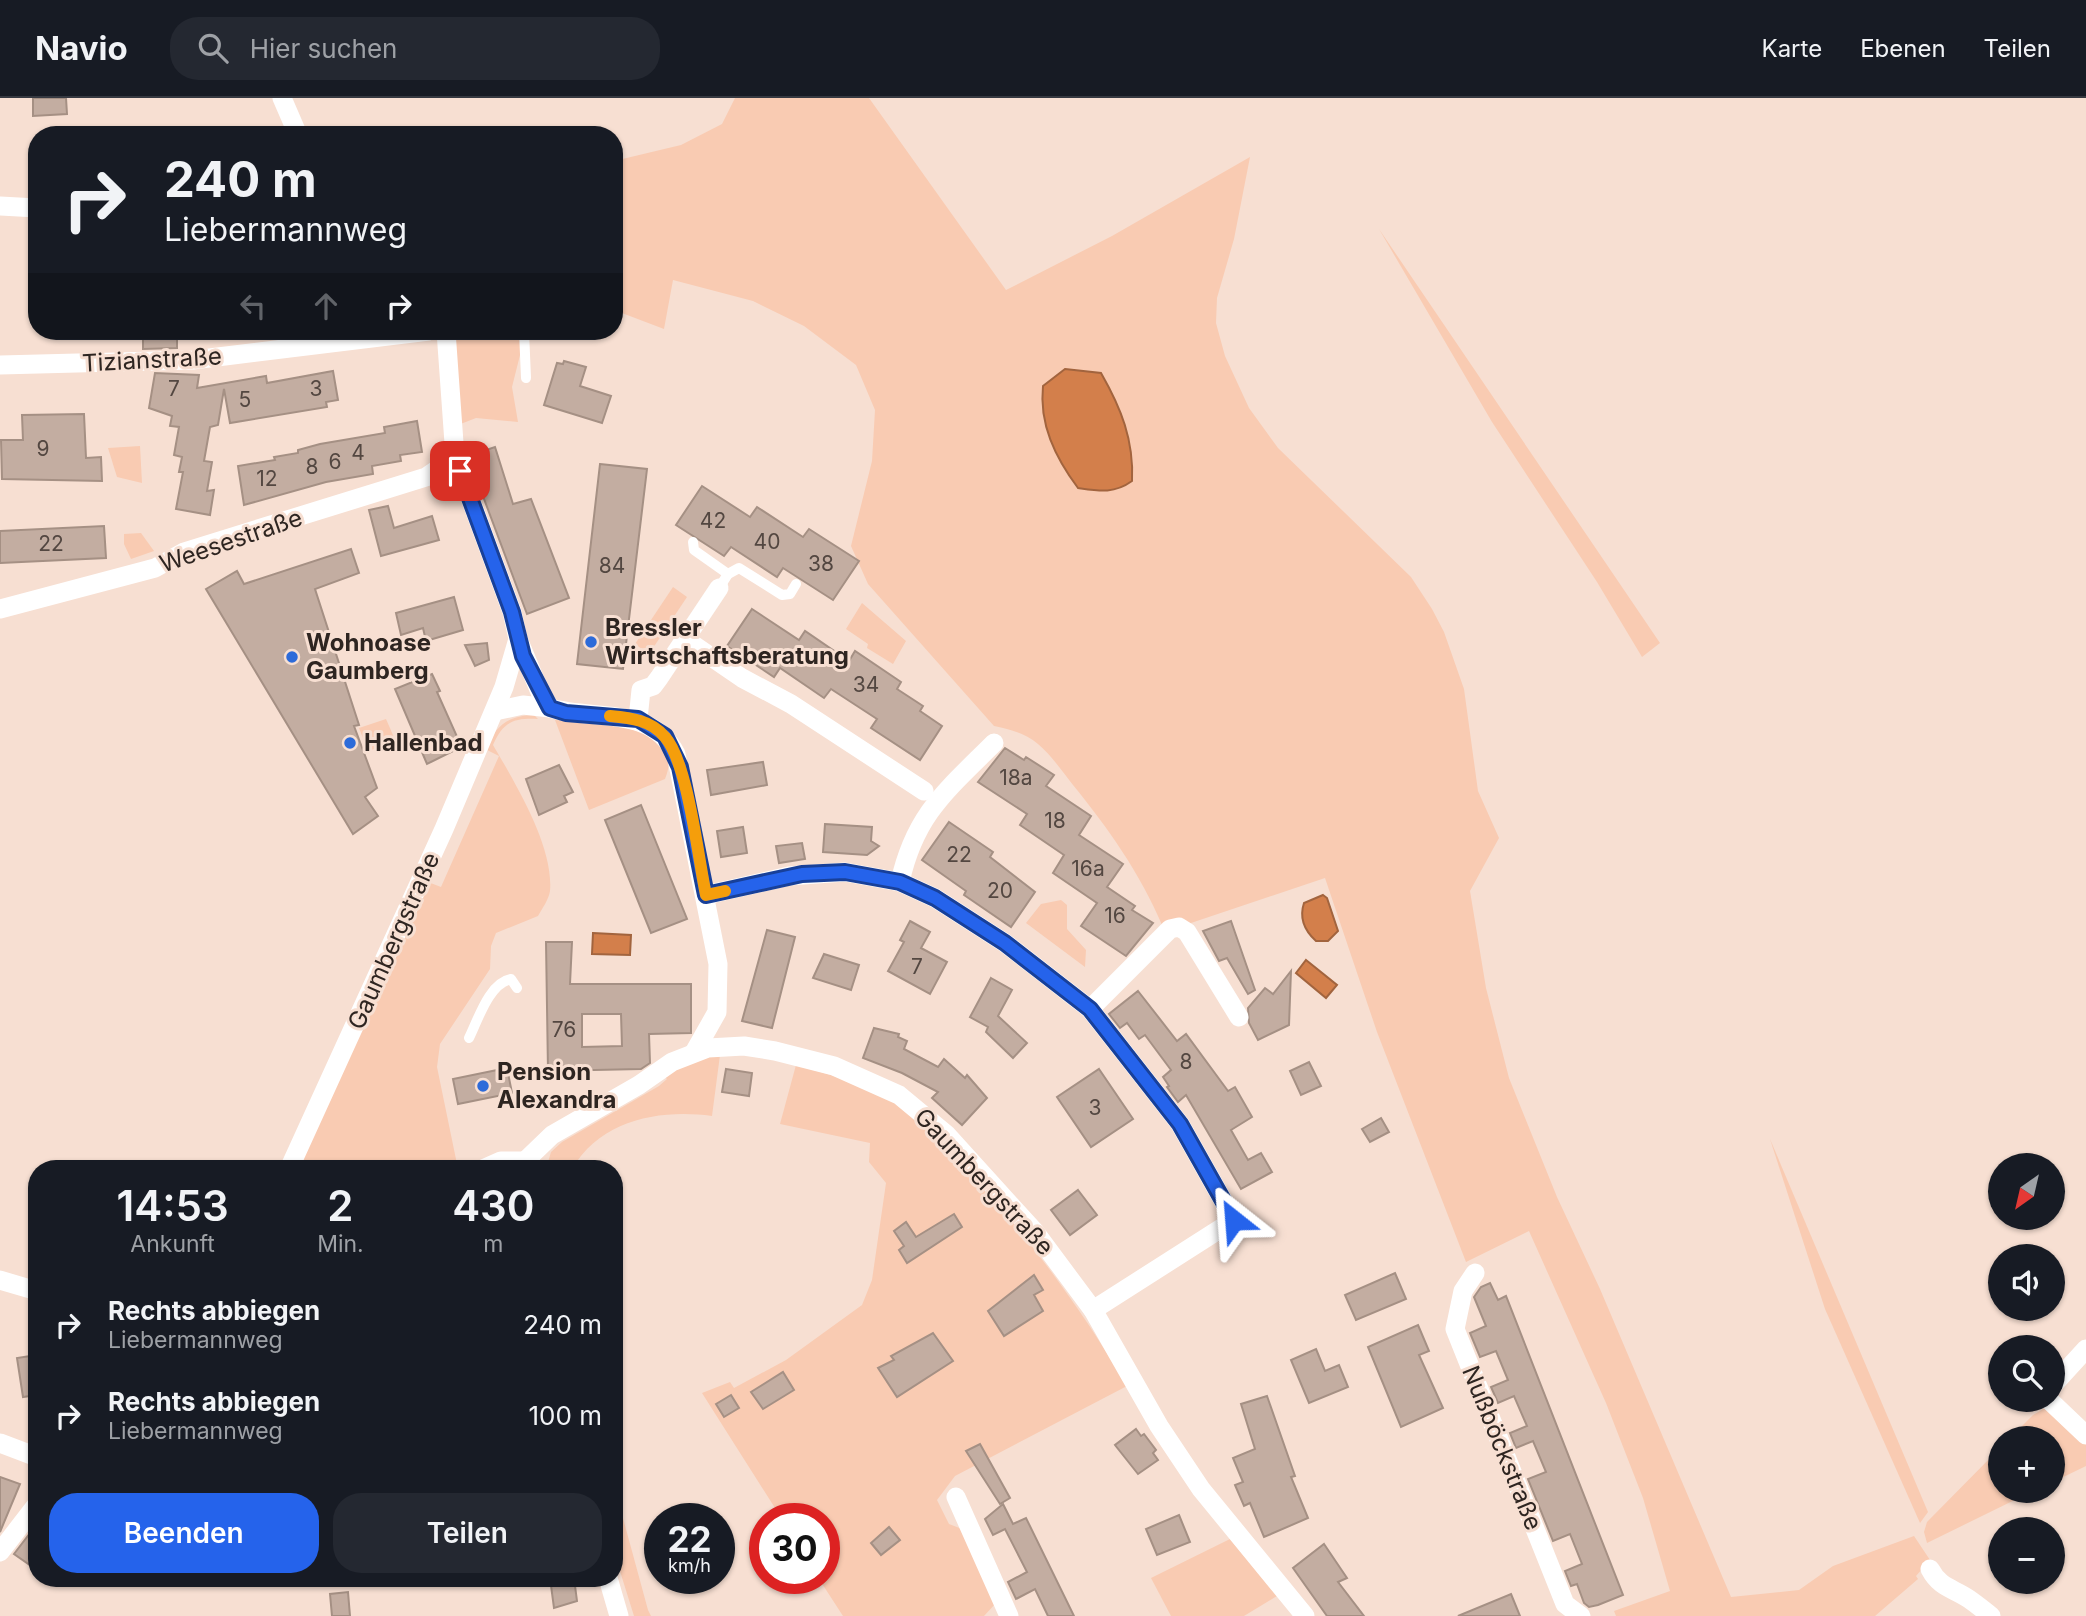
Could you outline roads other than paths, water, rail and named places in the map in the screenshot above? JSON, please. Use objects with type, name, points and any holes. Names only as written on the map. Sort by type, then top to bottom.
[{"type":"street","points":[[282,98],[294,126]]},
{"type":"street","points":[[0,206],[28,208]]},
{"type":"street","name":"Tizianstraße","points":[[0,365],[193,360],[356,340]]},
{"type":"street","points":[[447,340],[455,457],[512,612],[518,639],[540,692],[550,708]]},
{"type":"street","name":"Weesestraße","points":[[0,609],[155,568],[184,552],[426,477],[455,457]]},
{"type":"street","points":[[638,719],[640,690],[653,686],[723,581]]},
{"type":"street","name":"Gaumbergstraße","points":[[293,1160],[495,711],[518,639]]},
{"type":"street","points":[[685,639],[742,678],[791,704],[924,791]]},
{"type":"street","points":[[495,711],[523,705],[566,713],[638,719],[665,736],[676,754],[718,964],[717,1012],[695,1051]]},
{"type":"street","points":[[900,882],[914,836],[927,811],[993,743]]},
{"type":"street","points":[[706,895],[813,872],[845,872],[900,882],[919,888],[1005,943],[1090,1009],[1180,1124],[1234,1220],[1093,1310]]},
{"type":"street","points":[[1090,1009],[1170,929],[1179,927],[1187,932],[1239,1017]]},
{"type":"street","points":[[717,1012],[744,1046]]},
{"type":"street","name":"Gaumbergstraße","points":[[531,1160],[552,1135],[695,1051],[744,1046],[834,1066],[875,1082],[912,1104],[946,1134],[1015,1210],[1093,1310],[1159,1426],[1193,1478],[1305,1616]]},
{"type":"street","name":"Nußböckstraße","points":[[1475,1272],[1463,1291],[1455,1329],[1565,1604],[1581,1616]]},
{"type":"street","points":[[0,1280],[28,1288]]},
{"type":"street","points":[[2065,1372],[2086,1349]]},
{"type":"street","points":[[2062,1412],[2086,1434]]},
{"type":"street","points":[[0,1443],[28,1454]]},
{"type":"street","points":[[956,1497],[1009,1616]]},
{"type":"street","points":[[0,1552],[28,1516]]},
{"type":"street","points":[[1930,1569],[1936,1580],[1949,1591],[1967,1597],[1991,1616]]},
{"type":"street","points":[[611,1587],[619,1616]]},
{"type":"lane","points":[[524,340],[526,378]]},
{"type":"lane","points":[[692,542],[694,550],[723,581],[739,568],[786,596],[796,584]]},
{"type":"lane","points":[[470,1038],[483,1010],[500,984],[511,979],[517,988]]},
{"type":"place","name":"Bressler Wirtschaftsberatung","points":[[591,642]]},
{"type":"place","name":"Wohnoase Gaumberg","points":[[292,657]]},
{"type":"place","name":"Hallenbad","points":[[350,743]]},
{"type":"place","name":"Pension Alexandra","points":[[483,1086]]}]
